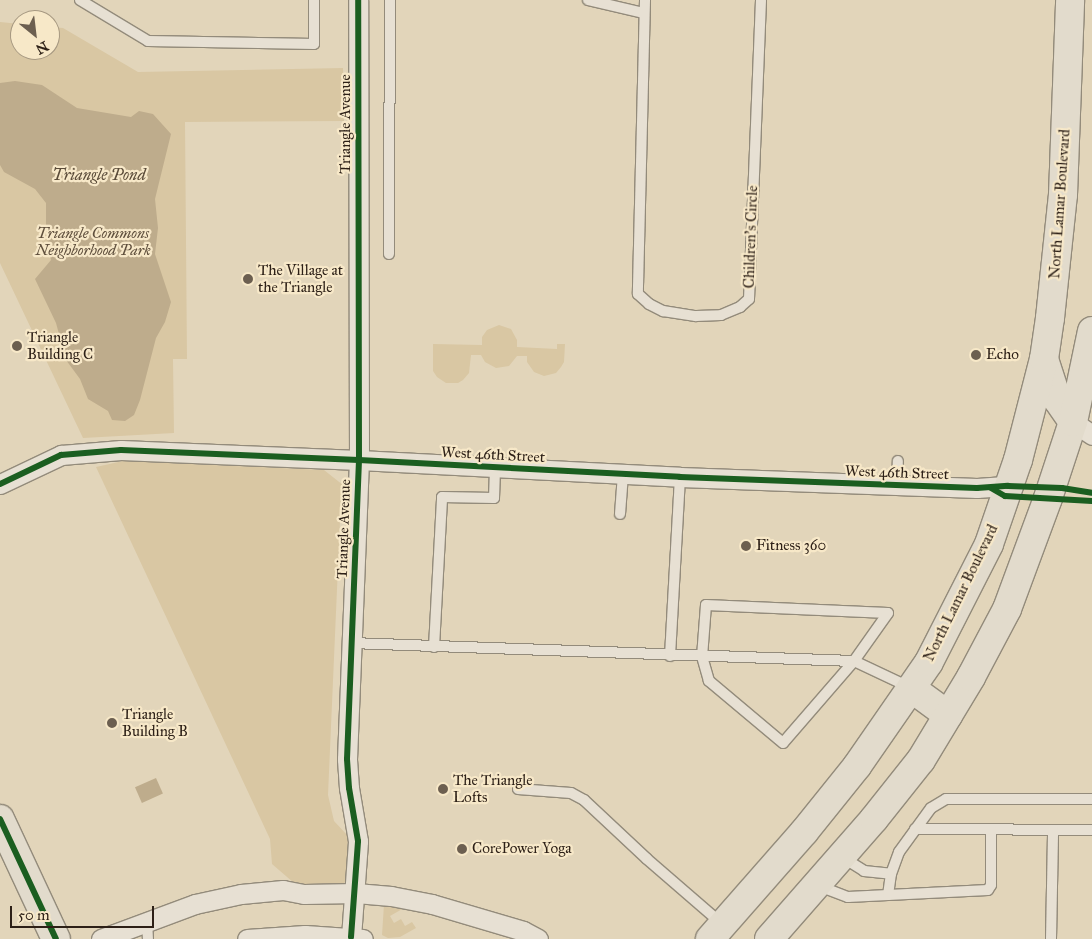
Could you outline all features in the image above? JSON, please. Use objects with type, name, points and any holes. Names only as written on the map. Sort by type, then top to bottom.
[{"type":"main road","name":"North Lamar Boulevard","points":[[716,932],[804,832],[857,766],[929,662],[989,544],[1001,490],[1018,460],[1044,359],[1063,195],[1070,0]]},
{"type":"main road","points":[[768,939],[841,856],[921,760],[972,678],[1007,609],[1039,523],[1082,429],[1092,331]]},
{"type":"main road","points":[[1044,359],[1057,398],[1082,429]]},
{"type":"main road","points":[[911,688],[948,715]]},
{"type":"main road","points":[[0,819],[56,939]]},
{"type":"street","name":"Triangle Avenue","points":[[355,938],[358,841],[348,788],[347,759],[359,460],[358,0]]},
{"type":"street","name":"West 46th Street","points":[[0,484],[61,455],[121,450],[680,477],[1001,490]]},
{"type":"street","points":[[101,939],[148,930],[195,904],[241,894],[283,890],[304,894],[356,893],[392,896],[432,904],[522,931],[538,939]]},
{"type":"street","points":[[247,939],[304,935],[355,938]]},
{"type":"lane","points":[[80,0],[148,41],[314,44],[314,0]]},
{"type":"lane","points":[[389,254],[390,0]]},
{"type":"lane","points":[[588,0],[644,13]]},
{"type":"lane","name":"Children's Circle","points":[[645,0],[638,294],[648,304],[663,311],[696,316],[721,315],[740,307],[749,298],[761,0]]},
{"type":"lane","points":[[897,485],[898,461]]},
{"type":"lane","points":[[434,647],[442,497],[494,498],[495,468]]},
{"type":"lane","points":[[620,514],[623,474]]},
{"type":"lane","points":[[670,656],[680,477]]},
{"type":"lane","points":[[706,605],[888,613],[854,661],[783,743],[708,681],[702,657],[706,605]]},
{"type":"lane","points":[[352,643],[670,656],[854,661],[911,688]]},
{"type":"lane","points":[[518,789],[571,793],[584,800],[647,859],[716,932]]},
{"type":"lane","points":[[888,895],[891,874],[899,852],[931,808],[946,799],[1092,799]]},
{"type":"lane","points":[[915,829],[1092,830]]},
{"type":"lane","points":[[816,885],[848,896],[988,890],[991,885],[991,830]]},
{"type":"lane","points":[[1051,939],[1053,830]]},
{"type":"lane","points":[[841,856],[864,871],[891,874]]},
{"type":"green space","name":"Triangle Commons Neighborhood Park","points":[[0,22],[10,23],[10,60],[60,60],[60,28],[138,72],[343,68],[344,121],[185,122],[187,359],[173,359],[174,433],[83,438],[0,263]]},
{"type":"green space","points":[[499,325],[511,329],[517,340],[517,347],[557,349],[557,344],[565,344],[564,362],[561,367],[556,373],[544,376],[534,372],[527,362],[527,356],[517,356],[509,366],[496,368],[485,362],[481,355],[471,355],[469,373],[463,380],[458,383],[446,383],[437,377],[433,371],[433,344],[482,345],[482,337],[487,330]]},
{"type":"green space","points":[[123,461],[324,470],[348,489],[349,497],[341,498],[328,795],[334,821],[348,836],[347,879],[340,889],[294,883],[272,864],[270,839],[96,467]]},
{"type":"green space","points":[[384,904],[404,908],[390,916],[394,923],[401,919],[405,926],[412,922],[416,928],[400,937],[388,938],[382,935]]},
{"type":"water","name":"Triangle Pond","points":[[15,81],[42,85],[77,108],[131,117],[139,111],[153,114],[171,134],[155,199],[158,228],[155,254],[171,302],[165,322],[156,338],[140,400],[134,415],[125,421],[112,420],[108,411],[88,399],[80,379],[66,360],[56,323],[35,279],[51,260],[46,232],[46,203],[35,189],[4,172],[0,165],[0,83]]},
{"type":"water","points":[[156,778],[163,794],[142,803],[135,787]]},
{"type":"cycle path","points":[[351,937],[358,841],[349,788],[347,759],[359,460],[358,0]]},
{"type":"cycle path","points":[[0,484],[61,455],[121,450],[680,477],[977,488],[1008,486],[1062,488],[1092,493]]},
{"type":"cycle path","points":[[991,488],[1005,496],[1092,501]]},
{"type":"cycle path","points":[[0,819],[56,939]]},
{"type":"place","name":"The Village at the Triangle","points":[[248,279]]},
{"type":"place","name":"Triangle Building C","points":[[17,346]]},
{"type":"place","name":"Echo","points":[[976,355]]},
{"type":"place","name":"Fitness 360","points":[[746,546]]},
{"type":"place","name":"Triangle Building B","points":[[112,723]]},
{"type":"place","name":"The Triangle Lofts","points":[[443,789]]},
{"type":"place","name":"CorePower Yoga","points":[[462,849]]}]
